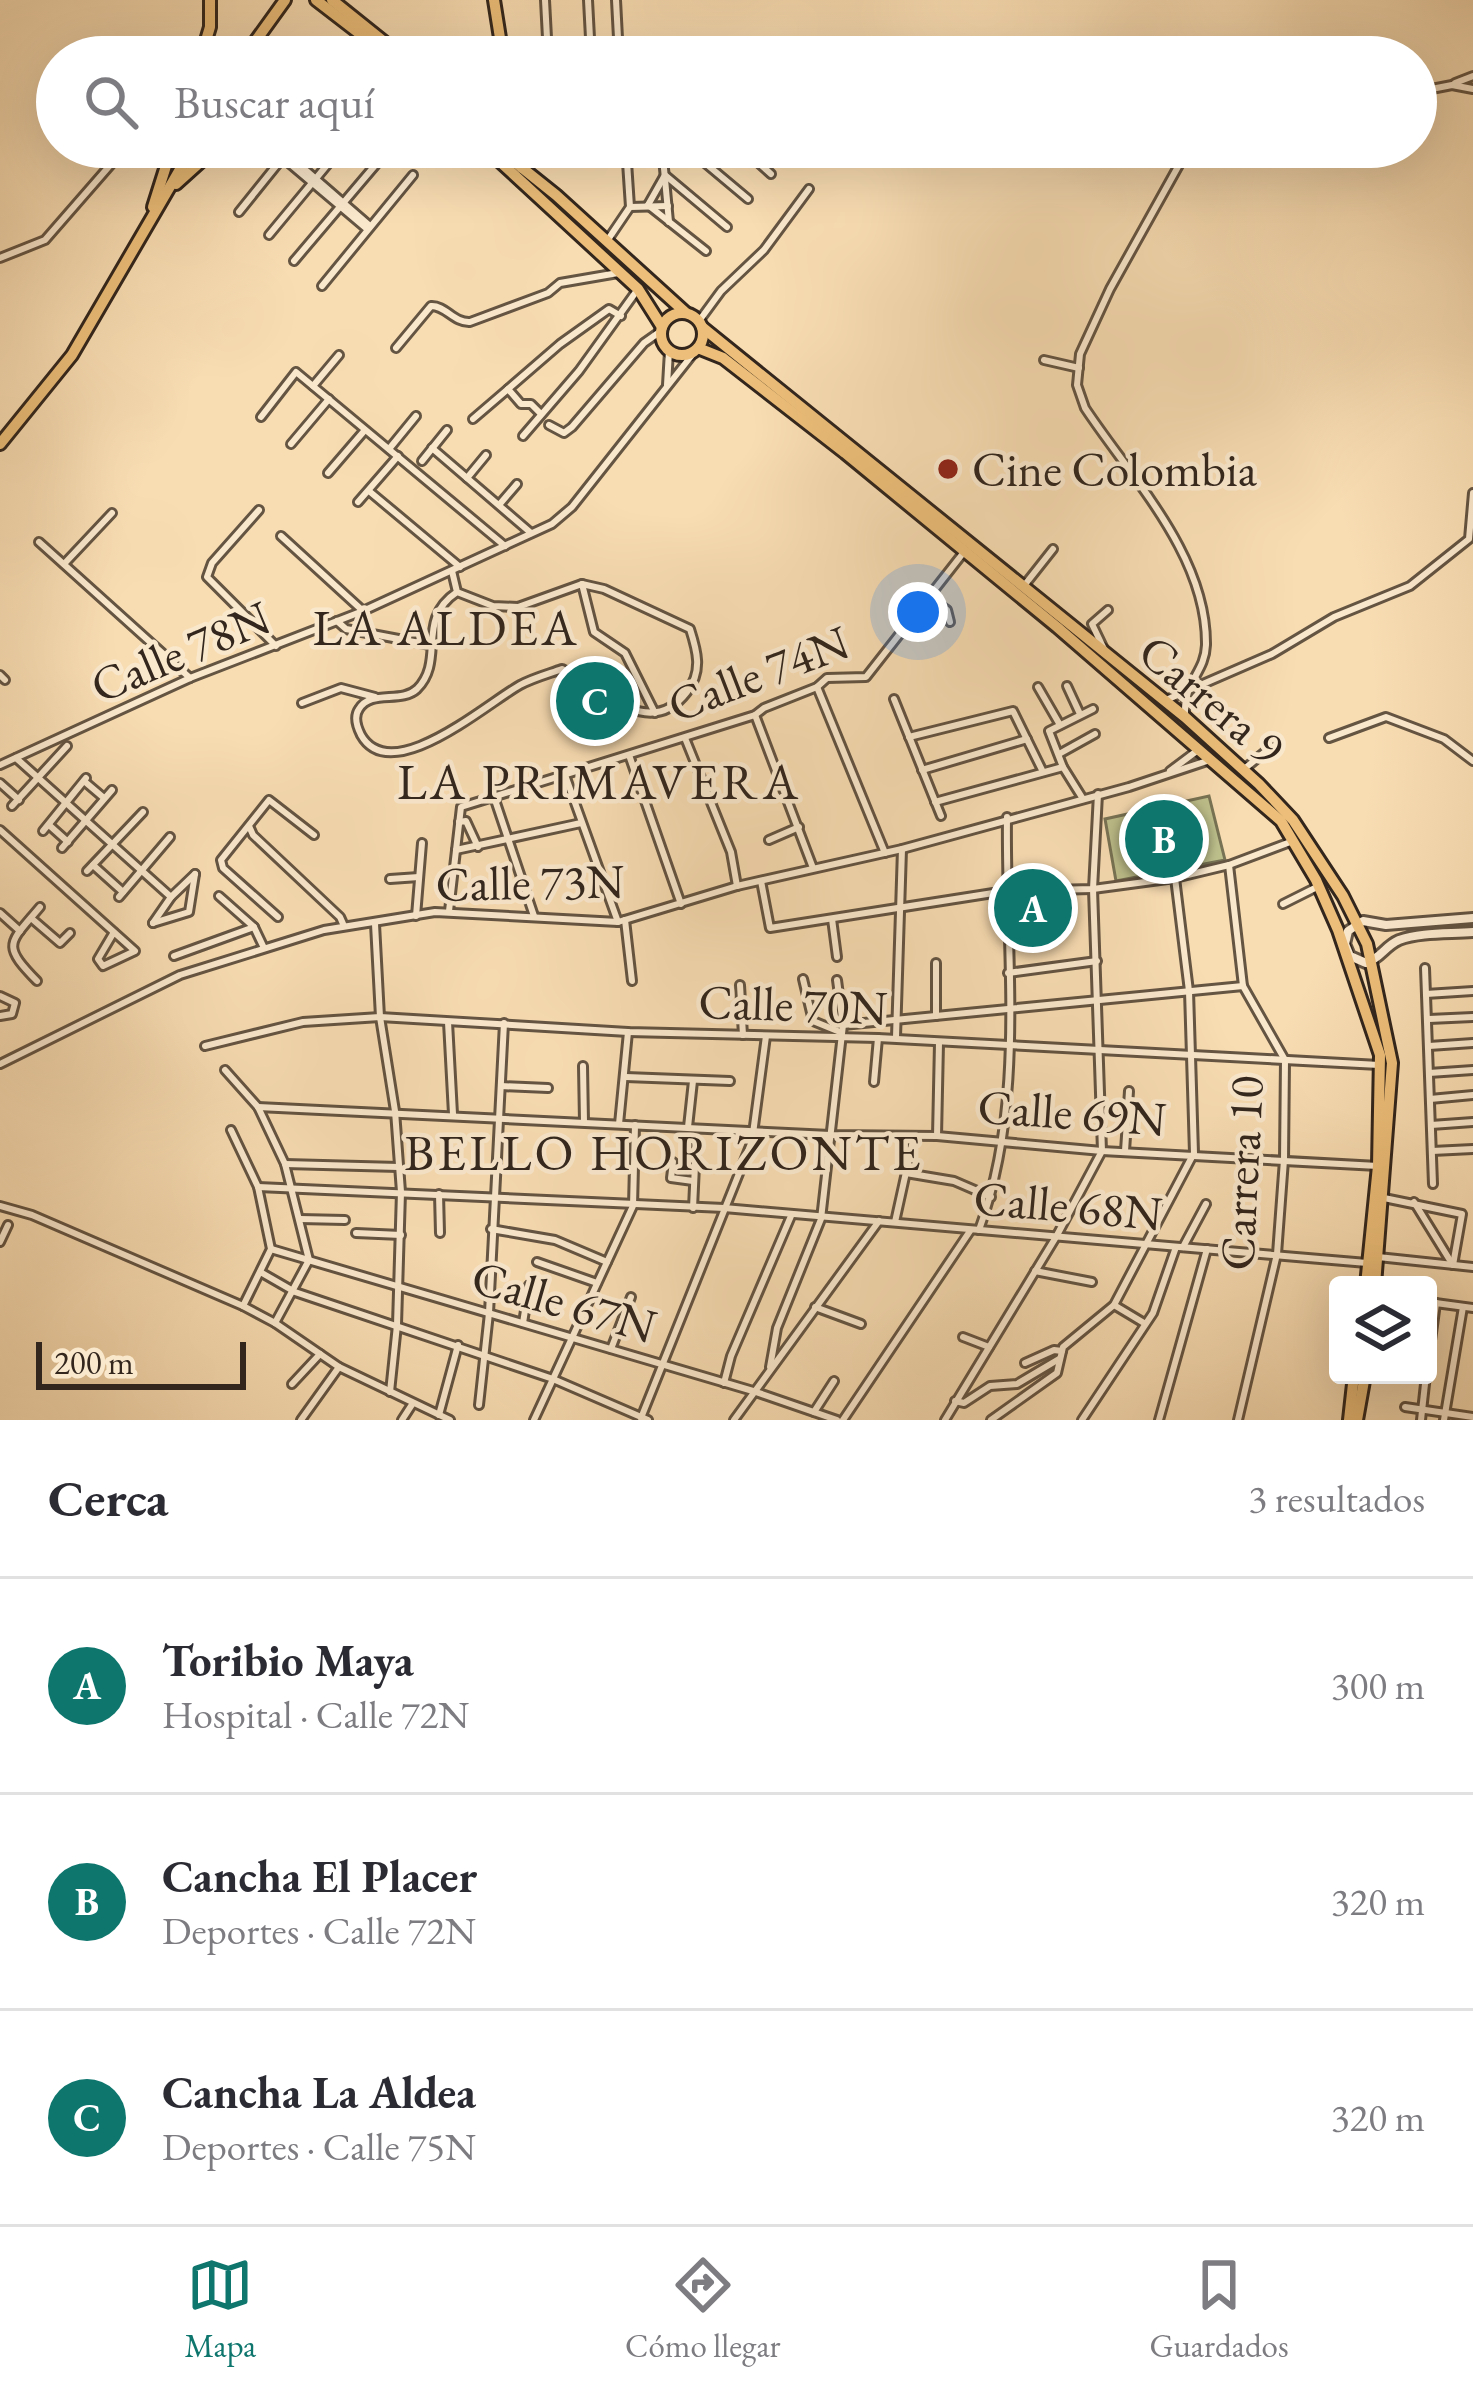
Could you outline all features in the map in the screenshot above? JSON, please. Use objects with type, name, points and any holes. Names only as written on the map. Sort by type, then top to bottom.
[{"type":"main road","points":[[207,36],[210,0]]},
{"type":"main road","points":[[316,0],[363,36]]},
{"type":"main road","points":[[332,0],[377,36]]},
{"type":"main road","points":[[494,0],[502,36]]},
{"type":"main road","points":[[259,36],[283,2]]},
{"type":"main road","points":[[146,230],[165,168]]},
{"type":"main road","points":[[0,444],[72,355],[181,168]]},
{"type":"main road","points":[[169,190],[194,168]]},
{"type":"main road","points":[[507,168],[638,289],[668,351],[688,355],[697,349],[701,324],[522,168]]},
{"type":"main road","points":[[661,329],[669,317],[686,313]]},
{"type":"main road","name":"Carrera 9","points":[[701,324],[1165,700],[1293,820],[1358,922],[1372,962],[1392,1063],[1384,1198],[1373,1260]]},
{"type":"main road","name":"Carrera 9","points":[[697,349],[723,358],[964,552],[1200,748],[1280,821],[1319,886],[1347,950],[1382,1065],[1372,1276]]},
{"type":"main road","points":[[1200,748],[1210,749],[1243,770]]},
{"type":"main road","points":[[1353,1420],[1354,1384]]},
{"type":"main road","points":[[1353,1420],[1362,1384]]},
{"type":"street","points":[[545,0],[547,36]]},
{"type":"street","points":[[588,0],[591,36]]},
{"type":"street","points":[[616,0],[618,36]]},
{"type":"street","points":[[1437,88],[1473,76]]},
{"type":"street","points":[[1452,85],[1473,89]]},
{"type":"street","points":[[0,257],[45,240],[108,168]]},
{"type":"street","points":[[239,212],[269,168]]},
{"type":"street","points":[[300,168],[369,228]]},
{"type":"street","points":[[269,235],[325,168]]},
{"type":"street","points":[[294,260],[373,168]]},
{"type":"street","points":[[607,241],[630,207],[627,168]]},
{"type":"street","points":[[664,168],[669,222]]},
{"type":"street","points":[[711,168],[748,200]]},
{"type":"street","points":[[764,168],[771,174]]},
{"type":"street","points":[[1177,168],[1080,354],[1077,385],[1085,408],[1180,550],[1198,588],[1206,651],[1184,693],[1185,717]]},
{"type":"street","points":[[322,286],[413,175]]},
{"type":"street","points":[[648,205],[665,176]]},
{"type":"street","points":[[665,176],[727,227]]},
{"type":"street","points":[[701,324],[721,291],[764,250],[809,189]]},
{"type":"street","points":[[648,205],[706,250]]},
{"type":"street","points":[[630,207],[668,206]]},
{"type":"street","points":[[396,347],[431,306],[455,320],[470,322],[548,293],[560,283],[622,273]]},
{"type":"street","points":[[523,436],[638,289]]},
{"type":"street","points":[[473,419],[560,344],[609,309],[621,316]]},
{"type":"street","points":[[549,424],[564,433],[661,329]]},
{"type":"street","name":"Calle 78N","points":[[0,764],[190,678],[364,611],[563,516],[697,349]]},
{"type":"street","points":[[667,389],[668,351]]},
{"type":"street","points":[[313,386],[339,355]]},
{"type":"street","points":[[1044,360],[1078,368]]},
{"type":"street","points":[[261,417],[296,372],[505,546]]},
{"type":"street","points":[[508,389],[521,404],[531,404],[541,414]]},
{"type":"street","points":[[291,444],[329,399]]},
{"type":"street","points":[[389,449],[416,416]]},
{"type":"street","points":[[328,473],[366,430]]},
{"type":"street","points":[[422,461],[447,430]]},
{"type":"street","points":[[432,448],[531,533]]},
{"type":"street","points":[[466,478],[486,455]]},
{"type":"street","points":[[358,502],[398,456]]},
{"type":"street","points":[[499,506],[517,484]]},
{"type":"street","points":[[369,491],[456,569],[457,592]]},
{"type":"street","points":[[1165,700],[1272,654],[1334,617],[1410,586],[1468,538],[1473,493]]},
{"type":"street","points":[[260,510],[212,563],[207,577],[276,646]]},
{"type":"street","points":[[64,564],[112,513]]},
{"type":"street","points":[[281,536],[364,611]]},
{"type":"street","points":[[39,542],[190,678]]},
{"type":"street","points":[[1023,587],[1053,549]]},
{"type":"street","name":"Calle 74N","points":[[459,822],[460,807],[755,715],[827,679],[866,677],[964,552]]},
{"type":"street","points":[[379,698],[359,709],[356,720],[369,744],[395,754],[424,748],[524,682],[562,669],[589,682],[617,705],[649,715],[676,705],[692,686],[699,657],[690,628],[604,589],[582,584],[518,607],[493,606],[457,592]]},
{"type":"street","points":[[582,584],[594,632],[625,653],[655,712]]},
{"type":"street","points":[[302,703],[341,688],[398,698],[420,686],[429,670],[439,608],[457,592]]},
{"type":"street","points":[[928,597],[947,610],[950,622]]},
{"type":"street","points":[[1102,653],[1092,624],[1108,610]]},
{"type":"street","points":[[338,621],[346,628],[430,645]]},
{"type":"street","points":[[1067,686],[1080,714]]},
{"type":"street","points":[[817,687],[885,853]]},
{"type":"street","points":[[1038,687],[1060,725]]},
{"type":"street","points":[[894,699],[940,816]]},
{"type":"street","points":[[1083,800],[1049,731],[1094,709]]},
{"type":"street","points":[[909,737],[1013,711],[1043,772]]},
{"type":"street","points":[[755,715],[813,868]]},
{"type":"street","points":[[1329,738],[1386,717],[1444,739],[1473,761]]},
{"type":"street","points":[[1059,754],[1095,734]]},
{"type":"street","points":[[686,738],[731,852],[737,886]]},
{"type":"street","points":[[922,770],[1027,740]]},
{"type":"street","points":[[0,783],[15,803],[67,746]]},
{"type":"street","points":[[1243,770],[1271,747]]},
{"type":"street","points":[[1162,776],[1200,748]]},
{"type":"street","points":[[629,755],[682,904]]},
{"type":"street","points":[[16,758],[171,897]]},
{"type":"street","name":"Calle 73N","points":[[0,1064],[144,991],[264,948],[344,926],[449,913],[622,921],[737,886],[902,849],[1083,800],[1212,760]]},
{"type":"street","points":[[935,802],[1063,767]]},
{"type":"street","points":[[565,775],[622,921],[632,981]]},
{"type":"street","points":[[105,799],[85,780],[46,828],[65,845],[105,799],[112,790]]},
{"type":"street","points":[[945,1420],[1056,1237],[1102,1151],[1094,889],[1098,794]]},
{"type":"street","points":[[494,797],[534,916]]},
{"type":"street","points":[[278,917],[220,865],[268,800],[314,835]]},
{"type":"street","points":[[142,812],[90,868],[121,895],[170,837]]},
{"type":"street","points":[[840,1420],[975,1231],[991,1197],[1002,1142],[1010,1046],[1007,817]]},
{"type":"street","points":[[449,913],[459,822],[466,821],[478,848]]},
{"type":"street","points":[[456,850],[583,823]]},
{"type":"street","points":[[249,826],[344,926]]},
{"type":"street","points":[[769,840],[799,827]]},
{"type":"street","points":[[0,830],[114,932],[135,951],[103,966],[98,959],[114,932]]},
{"type":"street","points":[[761,881],[770,928],[1006,891],[1094,889],[1175,878],[1229,866],[1293,841]]},
{"type":"street","points":[[416,916],[422,843]]},
{"type":"street","points":[[896,1039],[902,849]]},
{"type":"street","name":"Carrera 10","points":[[1229,866],[1243,986],[1285,1060],[1285,1160],[1277,1255],[1238,1420]]},
{"type":"street","points":[[193,874],[195,874],[189,912],[155,924],[152,920],[171,897],[193,874]]},
{"type":"street","points":[[389,879],[419,877]]},
{"type":"street","points":[[955,1401],[964,1402],[990,1386],[1017,1384],[1060,1355],[1114,1305],[1194,1153],[1190,991],[1175,878]]},
{"type":"street","points":[[1283,904],[1319,886]]},
{"type":"street","points":[[217,908],[222,899],[254,927],[264,948]]},
{"type":"street","points":[[40,907],[20,931],[14,958],[36,980],[44,968]]},
{"type":"street","points":[[0,913],[20,931]]},
{"type":"street","points":[[31,918],[60,944],[70,933]]},
{"type":"street","points":[[1473,918],[1378,925],[1358,922],[1348,931],[1347,950],[1354,960],[1372,962],[1386,947],[1405,938],[1473,932]]},
{"type":"street","points":[[832,919],[837,957]]},
{"type":"street","points":[[375,925],[400,1192],[398,1325],[391,1392]]},
{"type":"street","points":[[1378,925],[1386,947]]},
{"type":"street","points":[[174,956],[254,927]]},
{"type":"street","points":[[1009,973],[1097,962]]},
{"type":"street","points":[[936,963],[936,1016]]},
{"type":"street","points":[[1425,968],[1433,1184]]},
{"type":"street","points":[[803,979],[813,1021],[841,1032],[895,1020],[1243,986]]},
{"type":"street","points":[[770,1367],[777,1328],[821,1219],[841,1032],[837,980]]},
{"type":"street","points":[[740,986],[743,1035]]},
{"type":"street","points":[[1426,994],[1473,991]]},
{"type":"street","points":[[0,996],[15,1003],[12,1013],[0,1016]]},
{"type":"street","name":"Calle 70N","points":[[205,1046],[303,1022],[380,1017],[628,1032],[766,1036],[841,1032],[939,1043],[1382,1065]]},
{"type":"street","points":[[1427,1019],[1473,1017]]},
{"type":"street","points":[[448,1022],[453,1114]]},
{"type":"street","points":[[479,1406],[489,1313],[504,1023]]},
{"type":"street","points":[[619,1124],[628,1032]]},
{"type":"street","points":[[262,1273],[295,1292],[554,1379],[643,1419],[752,1132],[766,1036]]},
{"type":"street","points":[[874,1082],[878,1038]]},
{"type":"street","points":[[937,1136],[939,1043]]},
{"type":"street","points":[[1428,1046],[1473,1043]]},
{"type":"street","points":[[583,1066],[584,1122]]},
{"type":"street","points":[[225,1070],[258,1107],[285,1164],[309,1260],[275,1323]]},
{"type":"street","points":[[1429,1073],[1473,1070]]},
{"type":"street","points":[[626,1077],[730,1081]]},
{"type":"street","points":[[688,1127],[693,1081]]},
{"type":"street","points":[[501,1086],[548,1088]]},
{"type":"street","points":[[1125,1151],[1129,1091]]},
{"type":"street","points":[[1430,1099],[1473,1096]]},
{"type":"street","name":"Calle 69N","points":[[258,1107],[830,1136],[937,1136],[1102,1151],[1378,1166]]},
{"type":"street","points":[[1431,1124],[1473,1122]]},
{"type":"street","points":[[534,1420],[633,1206],[635,1125]]},
{"type":"street","points":[[231,1130],[258,1187],[272,1249],[243,1306]]},
{"type":"street","points":[[895,1222],[914,1136]]},
{"type":"street","points":[[693,1208],[696,1144]]},
{"type":"street","points":[[1432,1151],[1473,1149]]},
{"type":"street","points":[[673,1162],[671,1178],[694,1181]]},
{"type":"street","points":[[285,1164],[399,1167]]},
{"type":"street","points":[[906,1173],[954,1181],[991,1197]]},
{"type":"street","name":"Calle 68N","points":[[258,1187],[724,1208],[1473,1267]]},
{"type":"street","points":[[439,1193],[440,1232]]},
{"type":"street","points":[[1384,1198],[1462,1214],[1453,1265]]},
{"type":"street","points":[[1414,1202],[1453,1265]]},
{"type":"street","points":[[1082,1420],[1153,1313],[1180,1247],[1206,1204]]},
{"type":"street","points":[[0,1206],[32,1215],[243,1306],[340,1367],[450,1420]]},
{"type":"street","points":[[724,1383],[791,1216]]},
{"type":"street","points":[[300,1219],[345,1220]]},
{"type":"street","points":[[734,1420],[879,1221]]},
{"type":"street","points":[[0,1243],[8,1225]]},
{"type":"street","points":[[491,1229],[554,1240],[608,1262]]},
{"type":"street","points":[[356,1233],[401,1235]]},
{"type":"street","name":"Calle 67N","points":[[272,1249],[840,1420]]},
{"type":"street","points":[[1160,1420],[1207,1249]]},
{"type":"street","name":"Calle 67N","points":[[537,1262],[598,1283]]},
{"type":"street","points":[[1035,1271],[1092,1282]]},
{"type":"street","points":[[523,1324],[529,1285]]},
{"type":"street","points":[[611,1349],[631,1298]]},
{"type":"street","points":[[1437,1304],[1473,1309]]},
{"type":"street","points":[[1114,1305],[1144,1323]]},
{"type":"street","points":[[815,1307],[861,1324]]},
{"type":"street","points":[[1444,1416],[1463,1307]]},
{"type":"street","points":[[963,1337],[989,1347]]},
{"type":"street","points":[[439,1415],[458,1345]]},
{"type":"street","points":[[1025,1363],[1054,1350],[1060,1355]]},
{"type":"street","points":[[292,1384],[320,1354]]},
{"type":"street","points":[[991,1420],[1057,1373],[1060,1355]]},
{"type":"street","points":[[301,1420],[340,1367]]},
{"type":"street","points":[[814,1412],[834,1381]]},
{"type":"street","points":[[1420,1420],[1425,1384]]},
{"type":"street","points":[[402,1420],[413,1403]]},
{"type":"street","points":[[1405,1406],[1473,1418]]},
{"type":"green space","points":[[1209,796],[1225,860],[1116,881],[1105,819]]},
{"type":"place","name":"Cine Colombia","points":[[948,469]]},
{"type":"place","name":"Cancha La Aldea","points":[[595,701]]},
{"type":"place","name":"Cancha El Placer","points":[[1164,839]]},
{"type":"place","name":"Toribio Maya","points":[[1033,908]]},
{"type":"district","name":"LA ALDEA","points":[[446,627]]},
{"type":"district","name":"LA PRIMAVERA","points":[[599,781]]},
{"type":"district","name":"BELLO HORIZONTE","points":[[664,1152]]}]
